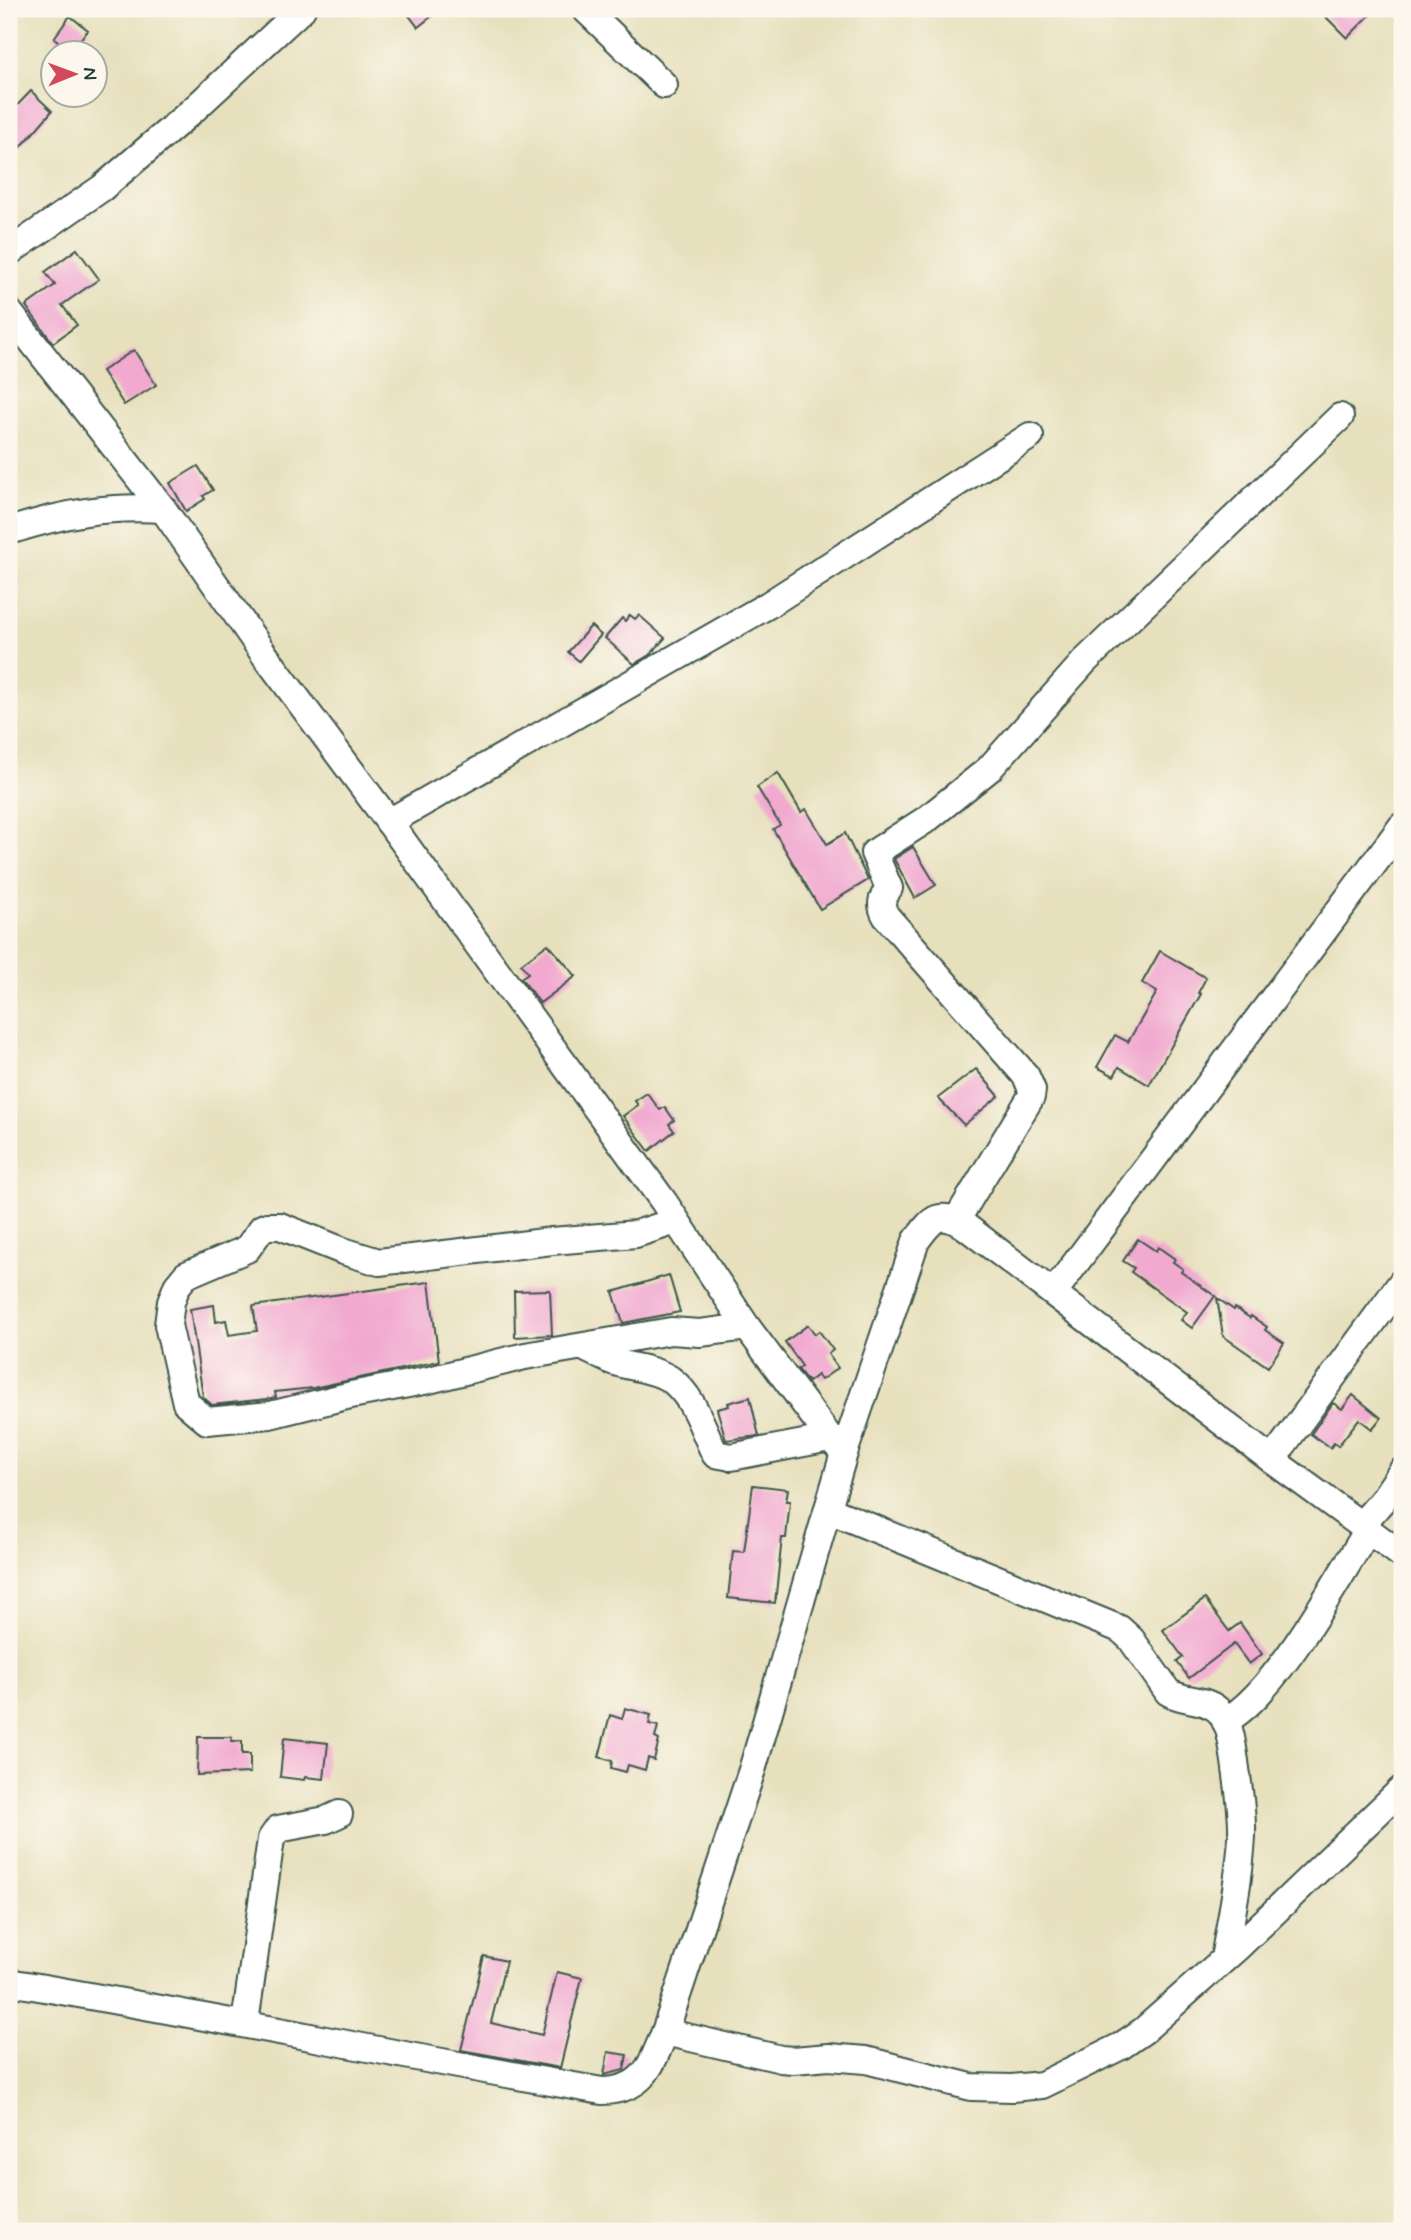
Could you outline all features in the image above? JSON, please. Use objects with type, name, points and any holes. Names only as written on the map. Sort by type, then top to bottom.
[{"type":"street","points":[[9,253],[102,188],[193,110],[302,9]]},
{"type":"street","points":[[585,9],[664,85]]},
{"type":"street","points":[[9,312],[163,509],[264,654],[389,822],[676,1221],[747,1327],[837,1445]]},
{"type":"street","points":[[956,1221],[1031,1097],[1032,1090],[1026,1076],[886,916],[881,904],[890,888],[874,852],[927,819],[989,769],[1084,662],[1340,417]]},
{"type":"street","points":[[389,822],[768,605],[1030,436]]},
{"type":"street","points":[[9,531],[54,516],[108,509],[163,509]]},
{"type":"street","points":[[1055,1292],[1402,825]]},
{"type":"street","points":[[9,1982],[245,2023],[602,2091],[617,2090],[642,2078],[652,2064],[665,2032],[753,1767],[829,1510],[837,1445],[916,1241],[932,1220],[947,1216],[956,1221],[1055,1292],[1272,1460],[1402,1555]]},
{"type":"street","points":[[676,1221],[636,1234],[552,1241],[379,1262],[280,1226],[267,1226],[262,1228],[247,1248],[186,1275],[177,1286],[168,1325],[186,1403],[206,1421],[270,1415],[525,1356],[671,1331],[700,1334],[747,1327]]},
{"type":"street","points":[[1272,1460],[1402,1282]]},
{"type":"street","points":[[583,1347],[612,1361],[655,1372],[671,1380],[682,1392],[706,1430],[715,1454],[731,1457],[837,1445]]},
{"type":"street","points":[[1225,1721],[1251,1703],[1282,1664],[1326,1598],[1364,1527],[1402,1471]]},
{"type":"street","points":[[829,1510],[1120,1629],[1131,1639],[1168,1692],[1173,1696],[1208,1703],[1217,1710],[1231,1734],[1242,1835],[1224,1959]]},
{"type":"street","points":[[665,2032],[781,2059],[849,2058],[971,2087],[1027,2088],[1052,2080],[1121,2046],[1143,2031],[1224,1959],[1402,1789]]},
{"type":"street","points":[[245,2023],[271,1839],[278,1829],[326,1820],[339,1814]]},
{"type":"building","points":[[404,9],[441,9],[418,27]]},
{"type":"building","points":[[1318,9],[1376,9],[1347,38]]},
{"type":"building","points":[[70,16],[88,30],[82,38],[54,38]]},
{"type":"building","points":[[31,91],[38,98],[38,108],[49,108],[52,111],[21,147],[9,136],[9,114]]},
{"type":"building","points":[[77,249],[99,279],[62,305],[77,325],[53,343],[26,306],[55,285],[45,272]]},
{"type":"building","points":[[134,350],[156,385],[124,405],[102,371]]},
{"type":"building","points":[[198,466],[213,490],[203,496],[205,499],[186,511],[170,483]]},
{"type":"building","points":[[630,615],[635,619],[639,615],[665,638],[651,654],[634,664],[605,638],[622,618],[625,621]]},
{"type":"building","points":[[591,626],[601,635],[579,661],[568,652]]},
{"type":"building","points":[[778,773],[801,812],[806,809],[827,844],[845,833],[868,880],[820,909],[773,829],[780,825],[757,787]]},
{"type":"building","points":[[913,847],[936,885],[915,898],[894,859]]},
{"type":"building","points":[[548,944],[576,976],[540,1003],[521,978],[528,973],[521,964]]},
{"type":"building","points":[[1160,951],[1206,978],[1198,993],[1201,994],[1149,1085],[1119,1067],[1114,1076],[1097,1067],[1115,1035],[1128,1042],[1157,992],[1142,983]]},
{"type":"building","points":[[976,1069],[999,1096],[964,1125],[938,1098]]},
{"type":"building","points":[[647,1093],[660,1110],[665,1107],[674,1120],[669,1124],[674,1131],[649,1151],[623,1116],[638,1105],[635,1101]]},
{"type":"building","points":[[1138,1239],[1156,1251],[1158,1247],[1175,1259],[1173,1262],[1183,1269],[1181,1272],[1215,1296],[1192,1328],[1181,1320],[1187,1312],[1131,1272],[1134,1268],[1123,1261]]},
{"type":"building","points":[[669,1275],[680,1312],[623,1323],[613,1292]]},
{"type":"building","points":[[429,1282],[439,1361],[313,1388],[275,1392],[276,1397],[267,1399],[212,1405],[203,1397],[190,1309],[214,1305],[216,1322],[226,1320],[229,1335],[257,1331],[253,1306]]},
{"type":"building","points":[[550,1290],[552,1335],[515,1337],[514,1291]]},
{"type":"building","points":[[1217,1298],[1234,1310],[1235,1308],[1250,1318],[1251,1316],[1284,1343],[1268,1367],[1223,1336]]},
{"type":"building","points":[[808,1325],[815,1334],[819,1331],[833,1350],[828,1354],[838,1368],[821,1380],[817,1375],[808,1382],[798,1369],[802,1366],[785,1342]]},
{"type":"building","points":[[1353,1395],[1381,1418],[1372,1429],[1359,1419],[1338,1446],[1334,1443],[1330,1448],[1311,1434],[1333,1403],[1342,1409]]},
{"type":"building","points":[[750,1397],[759,1436],[726,1440],[717,1409]]},
{"type":"building","points":[[753,1485],[788,1489],[786,1501],[790,1501],[786,1538],[782,1538],[775,1603],[728,1598],[733,1551],[744,1552]]},
{"type":"building","points":[[1205,1599],[1229,1631],[1240,1623],[1262,1654],[1249,1664],[1234,1644],[1189,1678],[1177,1662],[1183,1657],[1163,1630]]},
{"type":"building","points":[[625,1708],[651,1715],[649,1724],[658,1726],[655,1738],[659,1740],[654,1760],[648,1758],[645,1770],[628,1765],[626,1772],[611,1768],[612,1761],[599,1757],[610,1715],[622,1719]]},
{"type":"building","points":[[198,1737],[232,1737],[231,1741],[242,1741],[242,1754],[250,1754],[250,1773],[197,1775]]},
{"type":"building","points":[[284,1738],[328,1743],[324,1779],[280,1777]]},
{"type":"building","points":[[484,1956],[506,1961],[491,2023],[542,2035],[557,1972],[582,1978],[560,2068],[461,2050]]},
{"type":"building","points":[[608,2052],[627,2055],[624,2070],[604,2075]]}]
